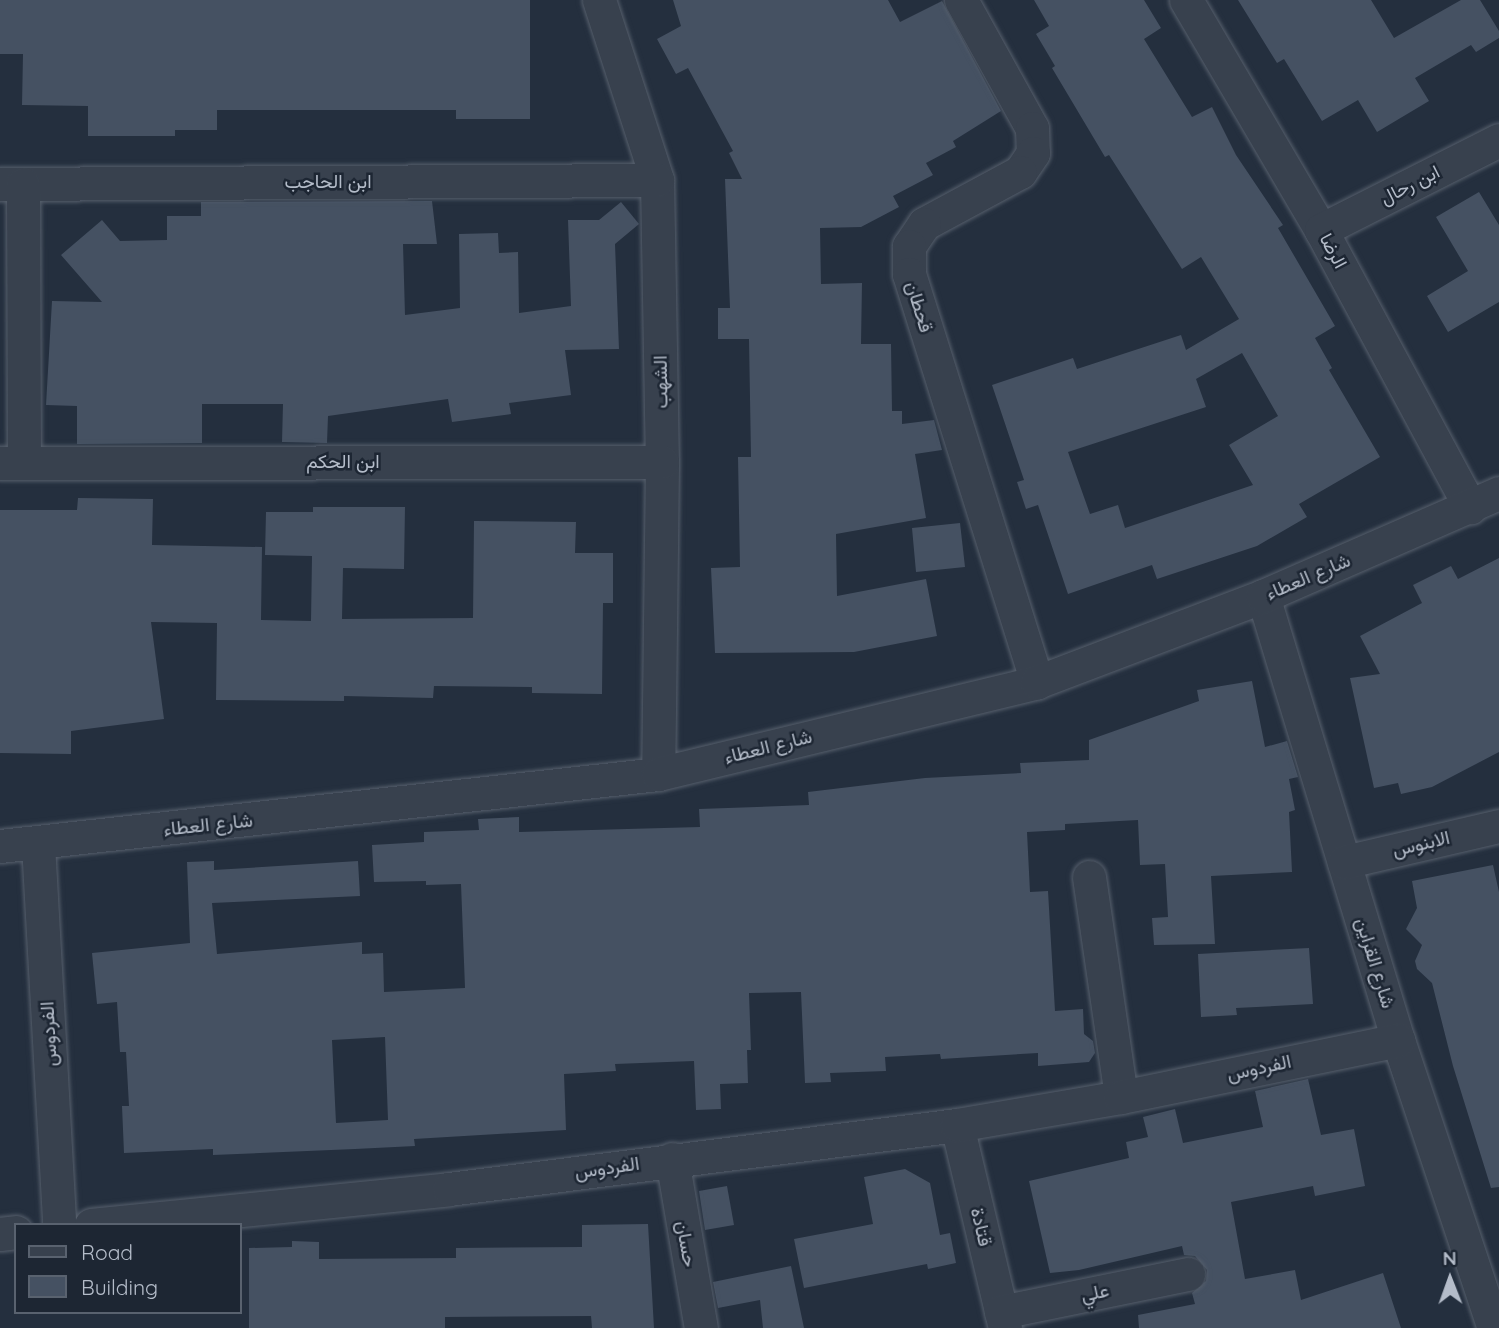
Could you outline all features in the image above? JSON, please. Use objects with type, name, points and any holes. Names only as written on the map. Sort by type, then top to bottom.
[{"type":"street","name":"الشهب","points":[[599,0],[657,180],[662,462],[658,774]]},
{"type":"street","name":"قحطان","points":[[961,0],[1032,128],[1034,153],[1020,172],[925,224],[909,246],[909,274],[1037,682]]},
{"type":"street","name":"الرضا","points":[[1186,0],[1321,230],[1485,500]]},
{"type":"street","name":"ابن رحال","points":[[1321,230],[1499,140]]},
{"type":"street","name":"ابن الحاجب","points":[[11,184],[657,180]]},
{"type":"street","name":"ابن الحكم","points":[[11,184],[12,463],[662,462]]},
{"type":"street","name":"شارع العطاء","points":[[0,846],[38,844],[658,774],[1037,682],[1263,596],[1485,500]]},
{"type":"street","name":"شارع القراين","points":[[1263,596],[1398,1040],[1487,1268],[1493,1328]]},
{"type":"street","name":"الابنوس","points":[[1344,862],[1499,826]]},
{"type":"street","name":"الفردوس","points":[[38,844],[60,1223]]},
{"type":"street","points":[[1089,877],[1121,1097]]},
{"type":"street","name":"الفردوس","points":[[111,1223],[449,1189],[957,1125],[1121,1097],[1398,1040]]},
{"type":"street","name":"قتادة","points":[[957,1125],[1003,1320]]},
{"type":"street","name":"حسان","points":[[672,1159],[701,1328]]},
{"type":"street","name":"علي","points":[[1003,1320],[1188,1274]]},
{"type":"building","points":[[0,0],[530,0],[530,119],[456,119],[456,110],[217,110],[217,130],[175,130],[175,136],[88,136],[88,106],[22,105],[23,54],[0,54]]},
{"type":"building","points":[[673,0],[888,0],[900,22],[942,1],[1001,111],[953,141],[956,147],[926,163],[933,175],[893,196],[899,207],[861,227],[820,228],[821,284],[862,283],[861,344],[891,344],[892,411],[902,411],[902,424],[934,420],[942,450],[915,454],[926,518],[836,534],[837,596],[926,579],[937,636],[854,652],[715,653],[711,568],[740,567],[738,457],[751,457],[749,339],[718,339],[718,308],[730,308],[725,179],[742,179],[729,153],[733,151],[688,68],[676,74],[657,39],[681,26]]},
{"type":"building","points":[[1034,0],[1144,0],[1161,28],[1144,39],[1192,117],[1212,107],[1236,155],[1283,225],[1278,228],[1335,326],[1315,338],[1332,368],[1329,370],[1380,457],[1299,504],[1307,517],[1257,546],[1157,579],[1152,565],[1068,594],[1038,505],[1026,509],[1017,482],[1024,480],[992,385],[1073,358],[1077,369],[1181,335],[1186,350],[1239,319],[1201,257],[1182,269],[1109,155],[1105,157],[1052,68],[1055,66],[1036,34],[1049,26]],"holes":[[[1242,353],[1278,416],[1229,445],[1253,485],[1125,528],[1118,505],[1090,514],[1068,452],[1206,407],[1196,379]]]},
{"type":"building","points":[[1238,0],[1371,0],[1394,38],[1461,0],[1480,0],[1499,31],[1499,38],[1476,52],[1471,45],[1415,78],[1429,101],[1377,132],[1358,100],[1322,121],[1284,59],[1277,63]]},
{"type":"building","points":[[1479,192],[1499,225],[1499,302],[1448,332],[1427,296],[1468,271],[1436,217]]},
{"type":"building","points":[[432,201],[437,244],[403,244],[405,315],[460,308],[459,234],[498,233],[499,253],[518,252],[519,313],[571,306],[568,220],[599,220],[621,202],[639,224],[615,244],[619,349],[565,350],[571,395],[509,403],[511,414],[452,422],[448,399],[328,416],[327,443],[282,442],[283,404],[202,404],[202,443],[77,444],[77,406],[46,405],[52,301],[102,302],[61,255],[102,220],[120,241],[167,240],[167,216],[201,216],[201,202]]},
{"type":"building","points":[[78,498],[153,499],[152,545],[262,547],[261,620],[311,621],[312,556],[265,555],[266,512],[313,512],[313,507],[405,507],[404,569],[343,568],[342,619],[473,618],[474,521],[576,522],[575,553],[613,553],[613,603],[603,603],[602,694],[532,693],[532,687],[434,686],[433,698],[344,696],[344,701],[216,700],[217,623],[151,622],[164,719],[71,731],[71,754],[0,753],[0,510],[77,510]]},
{"type":"building","points":[[960,523],[965,567],[916,572],[912,528]]},
{"type":"building","points":[[1499,558],[1499,752],[1432,787],[1401,794],[1398,783],[1374,788],[1350,678],[1380,674],[1360,636],[1422,603],[1413,585],[1451,566],[1458,579]]},
{"type":"building","points":[[1252,681],[1265,747],[1287,741],[1298,777],[1289,779],[1295,810],[1289,812],[1292,872],[1211,876],[1215,944],[1154,945],[1152,918],[1168,917],[1165,864],[1140,865],[1138,820],[1065,824],[1065,830],[1027,832],[1030,892],[1048,891],[1055,1011],[1083,1009],[1084,1034],[1093,1041],[1095,1053],[1089,1062],[1038,1066],[1038,1053],[941,1059],[940,1054],[885,1057],[886,1071],[830,1073],[831,1082],[805,1083],[801,992],[749,993],[751,1050],[747,1050],[748,1083],[720,1084],[721,1109],[696,1110],[694,1061],[615,1064],[616,1071],[564,1074],[566,1130],[414,1139],[415,1146],[213,1155],[213,1149],[124,1153],[122,1106],[129,1106],[126,1052],[120,1052],[117,1002],[97,1004],[92,953],[190,943],[187,862],[214,861],[214,870],[358,861],[360,896],[212,903],[217,954],[362,942],[362,954],[383,953],[384,992],[465,988],[461,884],[426,885],[426,881],[374,882],[372,845],[424,842],[424,832],[479,830],[478,819],[519,817],[519,832],[700,827],[699,809],[809,805],[808,792],[925,778],[1021,773],[1020,763],[1089,760],[1089,740],[1199,701],[1197,690]],"holes":[[[385,1037],[388,1120],[336,1123],[332,1040]]]},
{"type":"building","points":[[1493,865],[1499,892],[1499,1187],[1491,1188],[1453,1066],[1432,983],[1417,969],[1415,961],[1422,945],[1406,929],[1417,908],[1412,881]]},
{"type":"building","points":[[1309,948],[1313,1004],[1236,1008],[1237,1015],[1201,1017],[1198,954]]},
{"type":"building","points":[[1308,1079],[1321,1135],[1354,1129],[1365,1186],[1315,1196],[1313,1186],[1231,1202],[1245,1279],[1295,1270],[1301,1300],[1383,1273],[1401,1328],[1139,1328],[1138,1315],[1195,1304],[1192,1293],[1206,1281],[1207,1270],[1195,1256],[1184,1255],[1182,1246],[1079,1270],[1050,1273],[1029,1181],[1129,1158],[1126,1142],[1148,1137],[1143,1117],[1175,1109],[1183,1143],[1263,1127],[1255,1091]]},
{"type":"building","points":[[905,1169],[930,1183],[940,1235],[950,1233],[956,1263],[928,1269],[927,1264],[804,1288],[794,1239],[873,1224],[864,1177]]},
{"type":"building","points":[[727,1186],[734,1225],[705,1230],[699,1191]]},
{"type":"building","points":[[648,1224],[654,1328],[592,1328],[591,1316],[445,1317],[445,1328],[249,1328],[249,1248],[292,1247],[292,1241],[319,1242],[319,1259],[456,1258],[456,1248],[582,1247],[582,1225]]},
{"type":"building","points":[[791,1266],[804,1328],[763,1328],[760,1300],[718,1308],[713,1282]]}]
